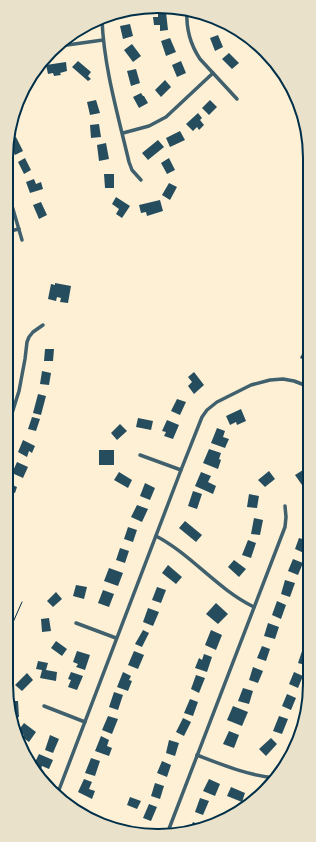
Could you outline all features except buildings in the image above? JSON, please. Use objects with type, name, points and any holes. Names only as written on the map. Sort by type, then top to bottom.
[{"type":"street","points":[[188,16],[188,27],[191,41],[200,59],[237,99]]},
{"type":"street","points":[[102,24],[109,80],[129,162],[132,170],[141,180]]},
{"type":"street","points":[[67,45],[103,40]]},
{"type":"street","points":[[123,133],[149,126],[166,117],[213,73]]},
{"type":"street","points":[[13,209],[22,240]]},
{"type":"street","points":[[13,230],[19,229]]},
{"type":"street","points":[[13,410],[19,391],[27,342],[33,332],[43,325]]},
{"type":"street","points":[[59,790],[202,417],[207,410],[217,402],[250,386],[270,380],[283,379],[303,384]]},
{"type":"street","points":[[140,455],[181,470]]},
{"type":"street","points":[[169,829],[284,527],[286,517],[285,506]]},
{"type":"street","points":[[156,536],[171,545],[239,600],[254,607]]},
{"type":"street","points":[[76,623],[116,638]]},
{"type":"street","points":[[44,706],[85,722]]},
{"type":"street","points":[[197,755],[234,769],[269,777]]},
{"type":"path","points":[[13,622],[22,602]]}]
